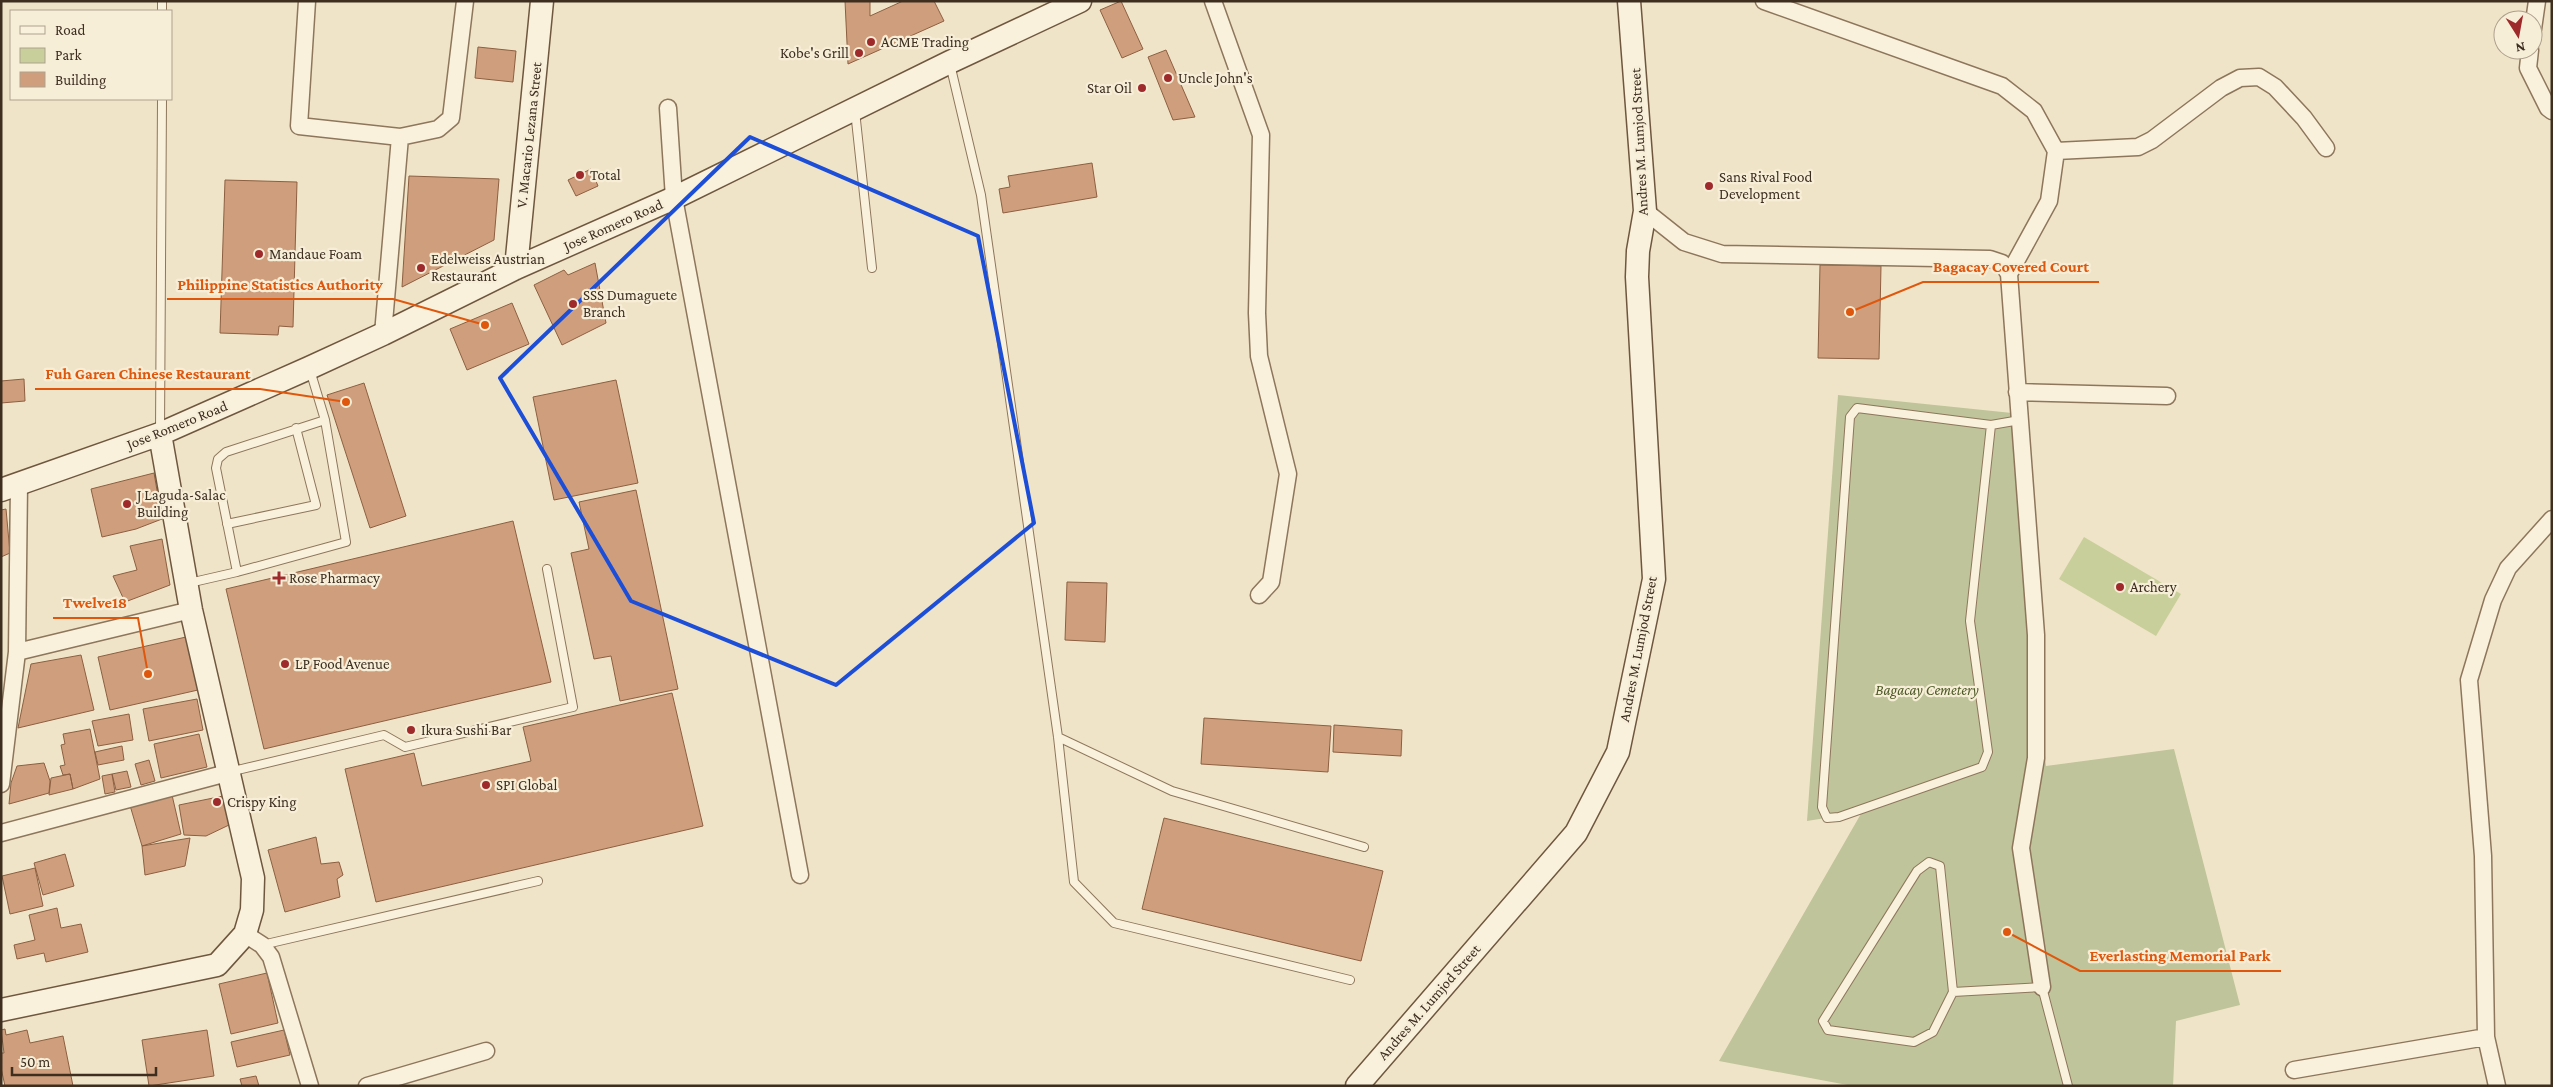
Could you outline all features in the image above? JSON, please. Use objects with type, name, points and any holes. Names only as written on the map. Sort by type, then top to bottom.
[{"type":"main road","name":"V. Macario Lezana Street","points":[[516,268],[542,1]]},
{"type":"main road","name":"Jose Romero Road","points":[[10,487],[160,434],[309,368],[383,334],[516,268],[674,198],[950,62],[1080,1]]},
{"type":"main road","name":"Andres M. Lumjod Street","points":[[1357,1086],[1576,833],[1618,752],[1654,579],[1637,277],[1638,251],[1646,211],[1629,1]]},
{"type":"main road","points":[[1,1010],[217,966],[253,940],[253,878],[227,773],[191,610],[160,434]]},
{"type":"street","points":[[307,1],[299,126],[400,137],[438,129],[451,118],[465,1]]},
{"type":"street","points":[[1213,1],[1261,135],[1257,313],[1259,356],[1288,474],[1272,582],[1259,595]]},
{"type":"street","points":[[1764,1],[2002,86],[2034,111],[2056,151],[2049,201],[2009,274]]},
{"type":"street","points":[[2529,60],[2528,68],[2548,108],[2552,111]]},
{"type":"street","points":[[2056,151],[2138,147],[2152,140],[2221,88],[2240,78],[2259,77],[2275,87],[2298,112],[2326,148]]},
{"type":"street","points":[[668,108],[674,198],[800,876]]},
{"type":"street","points":[[383,334],[400,137]]},
{"type":"street","points":[[1646,211],[1684,242],[1722,254],[1990,259],[2002,263],[2009,274],[2036,635],[2036,758],[2021,848],[2042,987]]},
{"type":"street","points":[[2017,392],[2167,396]]},
{"type":"street","points":[[1,784],[7,688],[17,652],[10,487]]},
{"type":"street","points":[[2497,1086],[2486,1037],[2484,856],[2469,680],[2494,600],[2508,568],[2552,519]]},
{"type":"street","points":[[17,652],[191,610]]},
{"type":"street","points":[[1,832],[227,773]]},
{"type":"street","points":[[253,940],[272,956],[310,1086]]},
{"type":"street","points":[[2294,1070],[2486,1037]]},
{"type":"street","points":[[367,1086],[486,1051]]},
{"type":"lane","points":[[950,62],[981,195],[1058,737],[1074,882],[1114,923],[1350,980]]},
{"type":"lane","points":[[160,434],[162,100]]},
{"type":"lane","points":[[855,109],[872,268]]},
{"type":"lane","points":[[186,584],[346,542],[325,420],[309,368]]},
{"type":"lane","points":[[1991,425],[1970,621],[1988,752],[1982,767],[1839,817],[1828,818],[1822,807],[1850,417],[1857,408],[1991,425],[2020,420]]},
{"type":"lane","points":[[237,572],[218,489],[216,468],[218,459],[226,452],[325,420]]},
{"type":"lane","points":[[227,524],[316,505],[296,428]]},
{"type":"lane","points":[[227,773],[384,735],[405,747],[573,706],[547,569]]},
{"type":"lane","points":[[1058,737],[1172,791],[1364,847]]},
{"type":"lane","points":[[1929,862],[1940,866],[1953,992],[1933,1032],[1914,1042],[1828,1030],[1823,1020],[1917,871],[1929,862]]},
{"type":"lane","points":[[253,940],[538,881]]},
{"type":"lane","points":[[1953,992],[2042,987],[2068,1086]]},
{"type":"highlighted area","points":[[750,137],[978,236],[1034,523],[836,685],[631,601],[500,378]]},
{"type":"green space","name":"Bagacay Cemetery","points":[[1838,395],[2012,413],[2046,766],[2174,749],[2240,1005],[2176,1021],[2173,1086],[1853,1086],[1719,1061],[1862,812],[1807,821]]},
{"type":"green space","name":"Archery","points":[[2084,537],[2181,594],[2156,636],[2059,579]]},
{"type":"building","name":"ACME Trading","points":[[845,1],[870,1],[870,16],[903,1],[934,1],[944,21],[848,64]]},
{"type":"building","points":[[1121,1],[1143,49],[1122,58],[1100,10]]},
{"type":"building","points":[[478,47],[516,51],[513,82],[475,78]]},
{"type":"building","points":[[1166,50],[1195,117],[1173,120],[1148,57]]},
{"type":"building","points":[[1092,163],[1097,197],[1003,213],[999,189],[1010,187],[1008,176]]},
{"type":"building","points":[[591,169],[598,186],[576,196],[568,180]]},
{"type":"building","points":[[409,176],[499,179],[494,240],[402,287]]},
{"type":"building","name":"Mandaue Foam","points":[[225,180],[297,182],[293,327],[279,326],[278,335],[220,333]]},
{"type":"building","name":"SSS Dumaguete Branch","points":[[595,263],[606,323],[562,345],[534,285],[564,270],[568,275]]},
{"type":"building","points":[[1820,265],[1881,266],[1879,359],[1818,358]]},
{"type":"building","points":[[512,303],[529,344],[467,370],[450,329]]},
{"type":"building","points":[[24,379],[25,401],[1,403],[1,381]]},
{"type":"building","points":[[616,380],[638,483],[554,500],[533,397]]},
{"type":"building","points":[[364,383],[406,516],[370,528],[327,395]]},
{"type":"building","name":"J Laguda-Salac Building","points":[[154,473],[162,519],[136,529],[102,537],[91,489]]},
{"type":"building","points":[[636,490],[678,689],[620,701],[611,656],[594,659],[571,553],[589,549],[579,502]]},
{"type":"building","points":[[6,509],[10,553],[1,557],[1,510]]},
{"type":"building","points":[[513,521],[551,682],[264,749],[226,589]]},
{"type":"building","points":[[162,539],[170,585],[125,602],[113,576],[137,570],[130,546]]},
{"type":"building","points":[[1067,582],[1107,583],[1105,642],[1065,640]]},
{"type":"building","points":[[186,637],[198,690],[110,710],[98,657]]},
{"type":"building","points":[[81,655],[94,710],[18,728],[31,664]]},
{"type":"building","points":[[672,693],[703,826],[376,902],[345,769],[414,753],[422,786],[531,761],[523,727]]},
{"type":"building","points":[[197,699],[203,730],[149,741],[143,709]]},
{"type":"building","points":[[129,714],[133,740],[98,746],[92,721]]},
{"type":"building","points":[[1204,718],[1331,726],[1328,772],[1201,764]]},
{"type":"building","points":[[1334,725],[1402,730],[1401,756],[1333,752]]},
{"type":"building","points":[[90,729],[100,779],[73,789],[70,774],[63,775],[60,766],[65,765],[61,745],[65,744],[63,734]]},
{"type":"building","points":[[199,734],[207,767],[161,778],[154,744]]},
{"type":"building","points":[[122,746],[124,760],[98,765],[95,752]]},
{"type":"building","points":[[149,760],[155,781],[141,785],[135,764]]},
{"type":"building","points":[[44,763],[50,781],[49,793],[9,804],[11,783],[17,766]]},
{"type":"building","points":[[127,771],[131,787],[116,790],[112,774]]},
{"type":"building","points":[[70,774],[73,789],[49,795],[51,778]]},
{"type":"building","points":[[112,774],[115,792],[105,794],[102,776]]},
{"type":"building","points":[[172,795],[181,834],[142,846],[129,802]]},
{"type":"building","points":[[223,796],[229,825],[206,836],[184,835],[179,805]]},
{"type":"building","points":[[1164,818],[1383,871],[1361,961],[1142,909]]},
{"type":"building","points":[[316,837],[321,864],[339,862],[343,875],[337,879],[340,897],[285,912],[268,850]]},
{"type":"building","points":[[190,838],[185,866],[145,875],[142,846]]},
{"type":"building","points":[[65,854],[74,886],[43,895],[34,863]]},
{"type":"building","points":[[35,868],[43,906],[10,914],[2,876]]},
{"type":"building","points":[[57,908],[61,928],[81,924],[88,952],[46,962],[44,953],[17,959],[14,945],[35,940],[29,915]]},
{"type":"building","points":[[267,973],[278,1023],[231,1034],[219,984]]},
{"type":"building","points":[[5,1029],[6,1035],[27,1030],[30,1043],[63,1036],[73,1086],[5,1086],[1,1068],[1,1053],[4,1053],[1,1030]]},
{"type":"building","points":[[207,1030],[214,1076],[149,1086],[142,1040]]},
{"type":"building","points":[[284,1030],[290,1055],[237,1067],[231,1042]]},
{"type":"building","points":[[256,1076],[259,1086],[242,1086],[240,1079]]},
{"type":"place","name":"ACME Trading","points":[[871,42]]},
{"type":"place","name":"Kobe's Grill","points":[[859,53]]},
{"type":"place","name":"Uncle John's","points":[[1168,78]]},
{"type":"place","name":"Star Oil","points":[[1142,88]]},
{"type":"place","name":"Total","points":[[580,175]]},
{"type":"place","name":"Sans Rival Food Development","points":[[1709,186]]},
{"type":"place","name":"Mandaue Foam","points":[[259,254]]},
{"type":"place","name":"Edelweiss Austrian Restaurant","points":[[421,268]]},
{"type":"place","name":"SSS Dumaguete Branch","points":[[573,304]]},
{"type":"place","name":"Bagacay Covered Court","points":[[1850,312]]},
{"type":"place","name":"Philippine Statistics Authority","points":[[485,325]]},
{"type":"place","name":"Fuh Garen Chinese Restaurant","points":[[346,402]]},
{"type":"place","name":"J Laguda-Salac Building","points":[[127,504]]},
{"type":"place","name":"Rose Pharmacy","points":[[279,578]]},
{"type":"place","name":"Archery","points":[[2120,587]]},
{"type":"place","name":"LP Food Avenue","points":[[285,664]]},
{"type":"place","name":"Twelve18","points":[[148,674]]},
{"type":"place","name":"Ikura Sushi Bar","points":[[411,730]]},
{"type":"place","name":"SPI Global","points":[[486,785]]},
{"type":"place","name":"Crispy King","points":[[217,802]]},
{"type":"place","name":"Everlasting Memorial Park","points":[[2007,932]]}]
